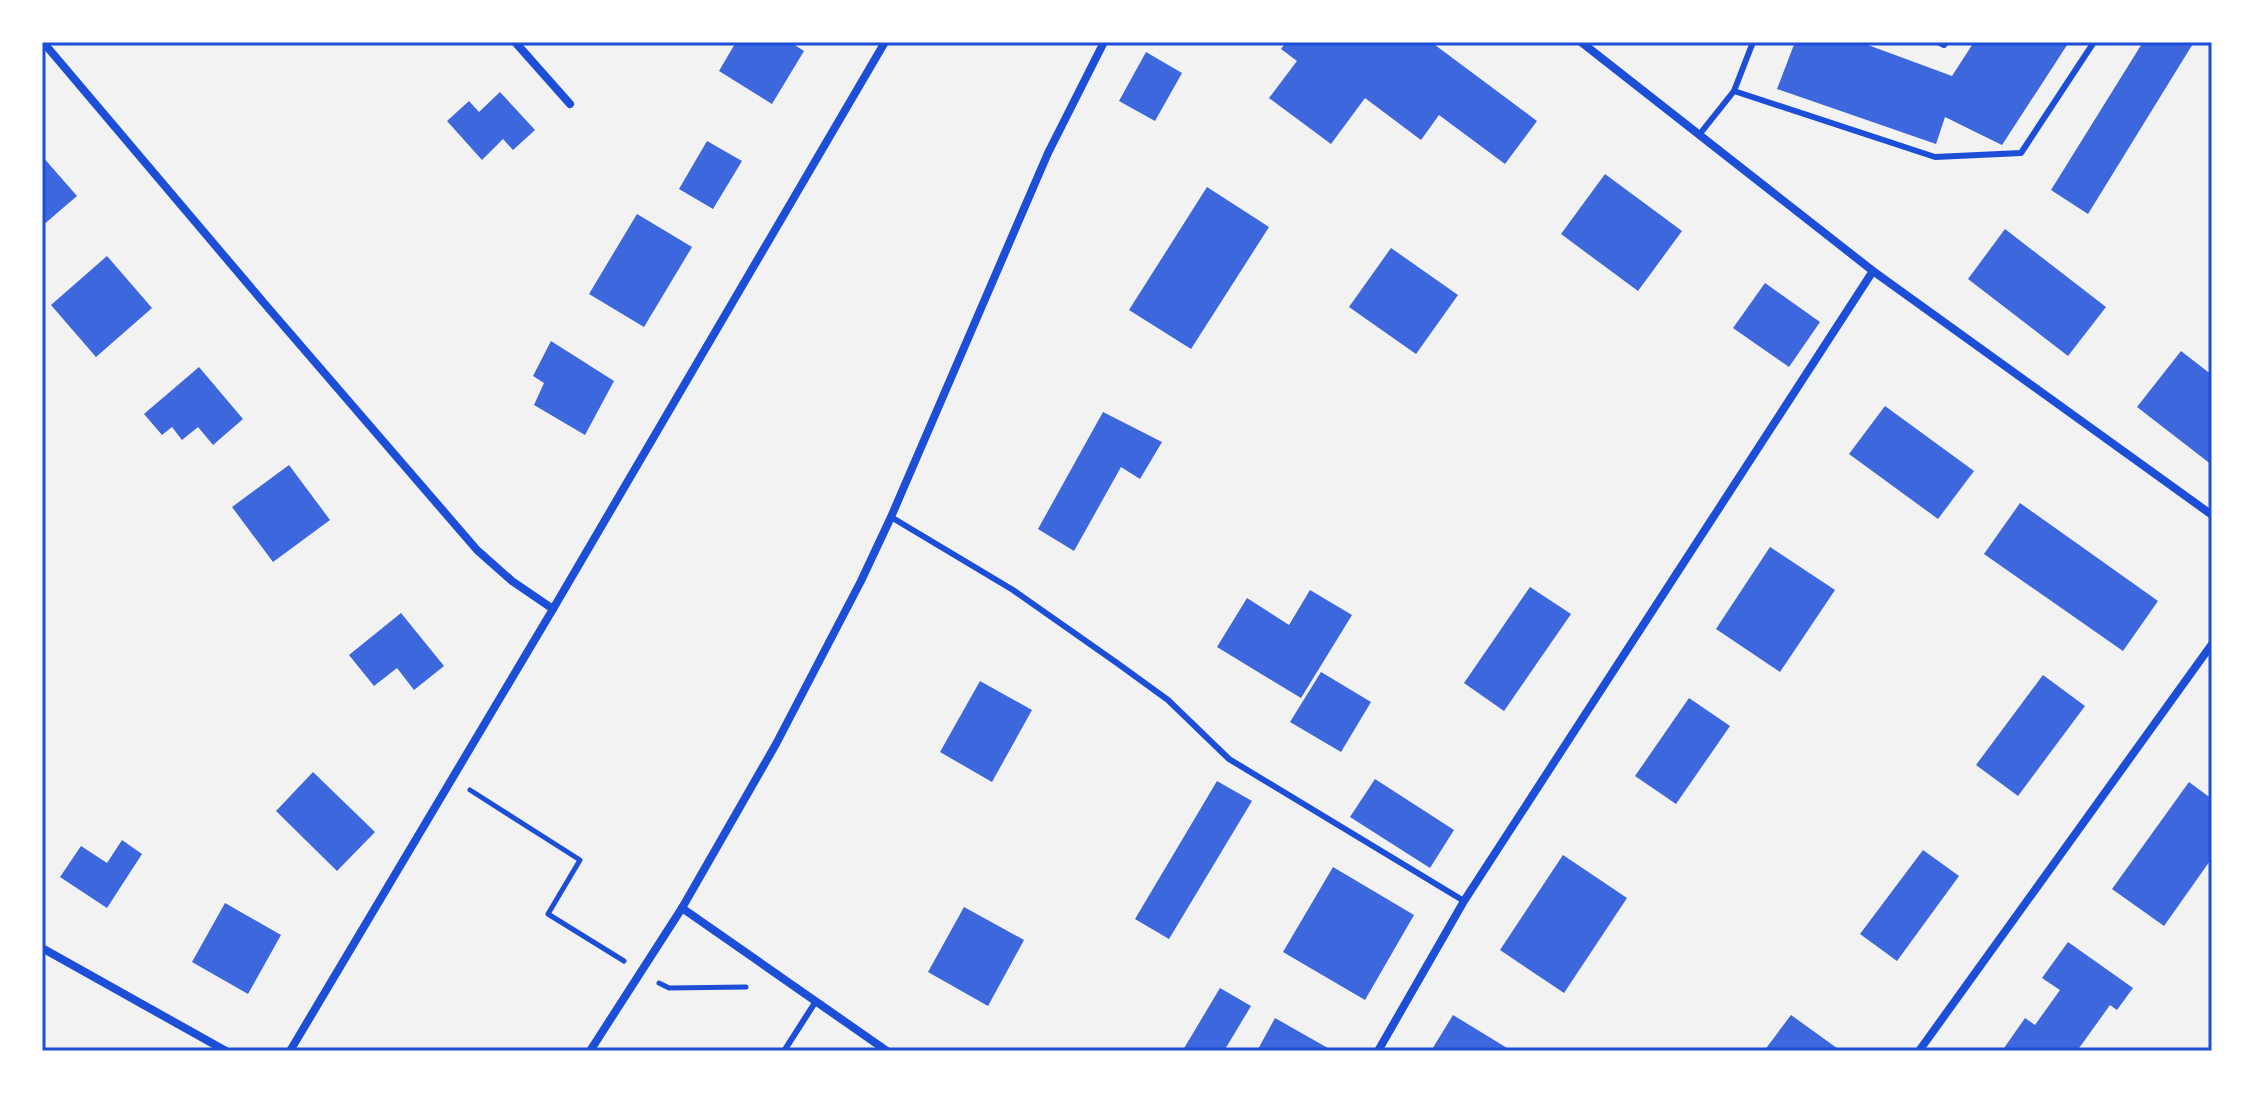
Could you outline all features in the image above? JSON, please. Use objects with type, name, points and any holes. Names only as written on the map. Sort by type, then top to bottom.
[{"type":"street","points":[[43,42],[477,550],[512,581],[553,609]]},
{"type":"street","points":[[515,42],[570,104]]},
{"type":"street","points":[[290,1051],[885,42]]},
{"type":"street","points":[[590,1051],[682,908],[783,730],[861,581],[1048,153],[1104,42]]},
{"type":"street","points":[[1581,42],[1873,271],[2212,515]]},
{"type":"street","points":[[1378,1051],[1464,901],[1873,271]]},
{"type":"street","points":[[1919,1051],[2212,644]]},
{"type":"street","points":[[682,908],[887,1051]]},
{"type":"street","points":[[42,948],[226,1051]]},
{"type":"lane","points":[[1699,135],[1734,91],[1753,42]]},
{"type":"lane","points":[[1938,42],[1944,45],[1946,42]]},
{"type":"lane","points":[[1734,91],[1935,157],[2021,153],[2094,42]]},
{"type":"lane","points":[[891,517],[1013,590],[1117,663],[1168,700],[1229,759],[1464,901]]},
{"type":"lane","points":[[784,1051],[816,1001]]},
{"type":"path","points":[[452,779],[580,860],[548,914],[669,988],[746,987]]},
{"type":"building","points":[[736,42],[790,42],[804,51],[772,104],[719,71]]},
{"type":"building","points":[[1286,42],[1431,42],[1537,121],[1505,164],[1439,115],[1421,140],[1365,98],[1331,144],[1269,98],[1297,61],[1281,49]]},
{"type":"building","points":[[1795,42],[1869,42],[1868,45],[1952,76],[1974,42],[2069,42],[2002,145],[1945,117],[1936,144],[1777,89]]},
{"type":"building","points":[[2143,42],[2194,42],[2088,214],[2051,190]]},
{"type":"building","points":[[1146,52],[1182,73],[1155,121],[1119,101]]},
{"type":"building","points":[[500,92],[535,130],[513,150],[503,139],[482,160],[447,121],[469,101],[479,112]]},
{"type":"building","points":[[707,141],[742,161],[713,209],[679,189]]},
{"type":"building","points":[[42,156],[77,196],[42,226]]},
{"type":"building","points":[[1605,174],[1682,231],[1638,291],[1561,234]]},
{"type":"building","points":[[1207,187],[1269,227],[1191,349],[1129,310]]},
{"type":"building","points":[[637,214],[692,247],[644,327],[589,294]]},
{"type":"building","points":[[2005,229],[2106,307],[2068,356],[1968,279]]},
{"type":"building","points":[[1391,248],[1458,295],[1416,354],[1349,307]]},
{"type":"building","points":[[107,256],[152,308],[96,357],[51,305]]},
{"type":"building","points":[[1765,283],[1820,322],[1789,367],[1733,328]]},
{"type":"building","points":[[551,341],[614,381],[585,435],[534,405],[544,383],[533,376]]},
{"type":"building","points":[[2181,351],[2212,375],[2212,465],[2137,407]]},
{"type":"building","points":[[199,367],[243,419],[213,445],[198,427],[182,440],[172,427],[162,435],[144,414]]},
{"type":"building","points":[[1885,406],[1974,471],[1938,519],[1849,454]]},
{"type":"building","points":[[1103,412],[1162,442],[1140,479],[1121,467],[1074,551],[1038,529]]},
{"type":"building","points":[[289,465],[330,520],[273,562],[232,507]]},
{"type":"building","points":[[2020,503],[2158,601],[2123,651],[1984,554]]},
{"type":"building","points":[[1770,547],[1835,590],[1780,672],[1716,629]]},
{"type":"building","points":[[1530,587],[1571,614],[1504,711],[1464,683]]},
{"type":"building","points":[[1310,590],[1352,615],[1301,698],[1217,647],[1247,598],[1289,625]]},
{"type":"building","points":[[401,613],[444,666],[414,690],[397,668],[374,686],[349,655]]},
{"type":"building","points":[[1321,672],[1371,702],[1341,752],[1290,722]]},
{"type":"building","points":[[2043,675],[2085,706],[2018,796],[1976,765]]},
{"type":"building","points":[[980,681],[1032,710],[992,782],[940,752]]},
{"type":"building","points":[[1689,698],[1730,726],[1676,804],[1635,776]]},
{"type":"building","points":[[313,772],[375,832],[337,871],[276,811]]},
{"type":"building","points":[[1375,779],[1454,830],[1430,868],[1350,817]]},
{"type":"building","points":[[1217,781],[1252,801],[1169,939],[1135,919]]},
{"type":"building","points":[[2189,782],[2212,799],[2212,858],[2164,926],[2112,889]]},
{"type":"building","points":[[122,840],[142,854],[107,908],[60,877],[81,846],[107,863]]},
{"type":"building","points":[[1923,850],[1959,876],[1897,961],[1860,934]]},
{"type":"building","points":[[1563,855],[1627,898],[1564,993],[1500,950]]},
{"type":"building","points":[[1333,867],[1414,915],[1365,1000],[1283,952]]},
{"type":"building","points":[[225,903],[281,935],[248,994],[192,962]]},
{"type":"building","points":[[964,907],[1024,940],[988,1006],[928,972]]},
{"type":"building","points":[[2068,942],[2133,988],[2117,1010],[2110,1005],[2077,1051],[2002,1051],[2025,1018],[2035,1025],[2060,990],[2042,978]]},
{"type":"building","points":[[1220,988],[1251,1006],[1224,1051],[1183,1050]]},
{"type":"building","points":[[1453,1015],[1512,1051],[1431,1051]]},
{"type":"building","points":[[1791,1015],[1841,1051],[1764,1051]]},
{"type":"building","points":[[1275,1018],[1333,1051],[1257,1051]]}]
